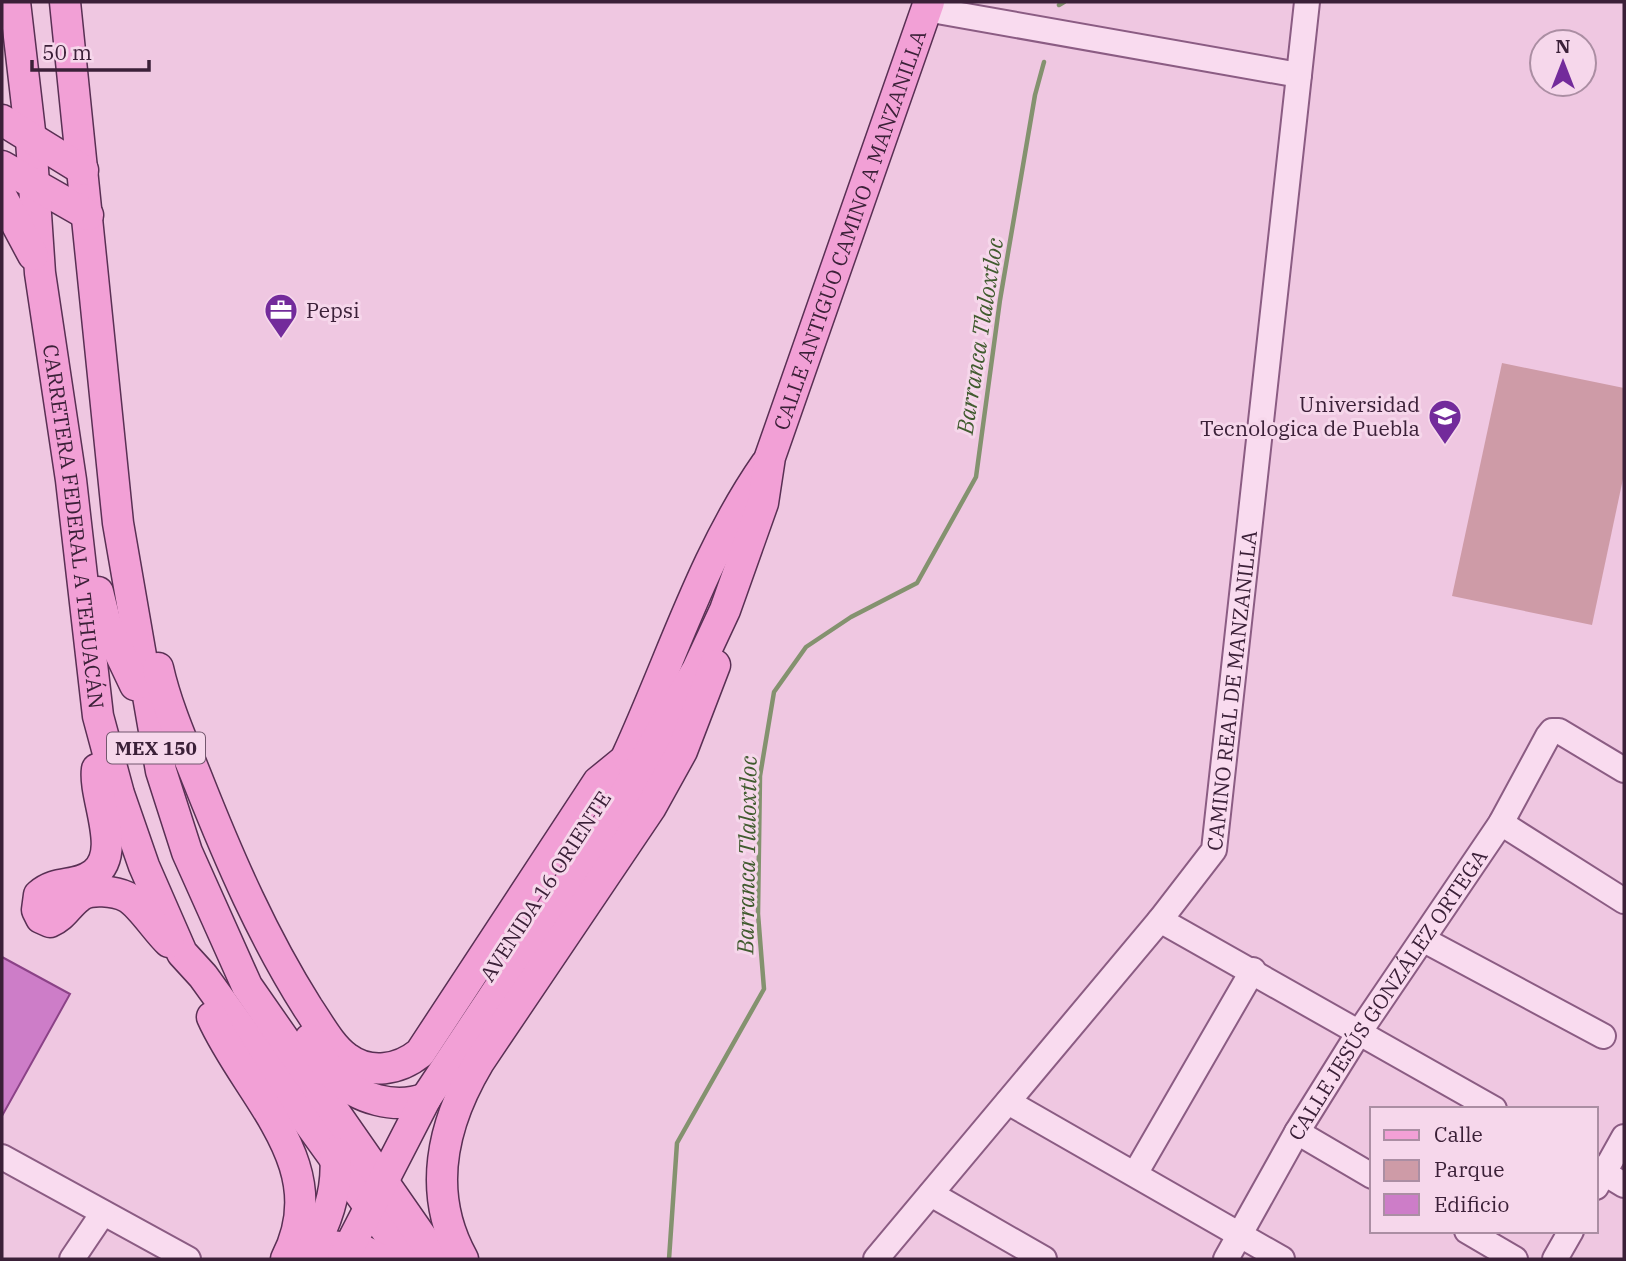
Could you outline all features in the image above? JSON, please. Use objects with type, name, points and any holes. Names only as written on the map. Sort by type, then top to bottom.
[{"type":"main road","name":"CARRETERA FEDERAL A TEHUACÁN","points":[[15,2],[31,140],[40,273],[71,480],[93,692],[102,737],[144,866],[182,953],[203,976],[336,1161],[369,1186]]},
{"type":"main road","name":"MEX 150","points":[[65,2],[123,554],[161,771],[187,852],[228,947],[247,986],[325,1100],[369,1186],[396,1256]]},
{"type":"main road","name":"CALLE ANTIGUO CAMINO A MANZANILLA","points":[[752,501],[770,457],[928,6]]},
{"type":"main road","points":[[2,120],[83,170]]},
{"type":"main road","points":[[2,166],[88,215]]},
{"type":"main road","points":[[2,197],[40,273]]},
{"type":"main road","points":[[71,480],[87,529],[106,624],[183,783],[254,943],[328,1068],[354,1091],[414,1101]]},
{"type":"main road","name":"AVENIDA 16 ORIENTE","points":[[414,1101],[601,835],[697,670],[725,610],[752,501]]},
{"type":"main road","name":"AVENIDA 16 ORIENTE","points":[[319,1255],[369,1186],[414,1101],[578,840],[629,751],[691,602],[752,501]]},
{"type":"main road","points":[[123,554],[137,579],[173,719],[240,882],[303,1000],[337,1049],[355,1063],[374,1068],[394,1067],[420,1053],[598,782],[629,751]]},
{"type":"main road","points":[[463,1259],[446,1213],[443,1158],[450,1120],[480,1062],[633,836],[681,751],[716,662],[725,610]]},
{"type":"main road","points":[[102,737],[95,784],[107,839],[104,860],[96,873],[78,882],[51,885],[38,895],[37,910],[41,918],[50,922],[60,917],[79,896],[93,891],[128,897],[182,953]]},
{"type":"main road","points":[[319,1255],[396,1256],[400,1206],[409,1162],[427,1119],[604,863],[620,829],[629,751]]},
{"type":"main road","points":[[203,976],[205,996],[218,1031],[281,1131],[293,1160],[299,1189],[299,1216],[319,1255]]},
{"type":"main road","points":[[319,1255],[330,1208],[336,1161],[325,1100]]},
{"type":"main road","name":"MEX 150","points":[[369,1186],[400,1206],[437,1259]]},
{"type":"street","name":"CAMINO REAL DE MANZANILLA","points":[[876,1259],[1160,919],[1214,850],[1307,2]]},
{"type":"street","points":[[928,6],[1299,75]]},
{"type":"street","name":"CALLE JESÚS GONZÁLEZ ORTEGA","points":[[1226,1259],[1297,1132],[1360,1031],[1501,823],[1552,731],[1559,731],[1624,769]]},
{"type":"street","points":[[1501,823],[1624,901]]},
{"type":"street","points":[[1160,919],[1491,1107]]},
{"type":"street","points":[[1424,940],[1602,1036]]},
{"type":"street","points":[[1135,1174],[1253,971]]},
{"type":"street","points":[[1008,1102],[1282,1259]]},
{"type":"street","points":[[1297,1132],[1370,1175]]},
{"type":"street","points":[[1605,1178],[1624,1137]]},
{"type":"street","points":[[2,1157],[188,1259]]},
{"type":"street","points":[[930,1194],[1044,1259]]},
{"type":"street","points":[[72,1259],[103,1213]]},
{"type":"street","points":[[1470,1233],[1515,1259]]},
{"type":"street","points":[[1555,1259],[1570,1233]]},
{"type":"green space","points":[[1502,363],[1624,388],[1624,474],[1592,625],[1452,596]]},
{"type":"building","points":[[2,957],[70,994],[2,1116]]},
{"type":"waterway","name":"Barranca Tlaloxtloc","points":[[1059,5],[1064,2]]},
{"type":"waterway","name":"Barranca Tlaloxtloc","points":[[669,1259],[677,1143],[764,989],[758,914],[760,776],[774,692],[806,647],[851,617],[917,583],[976,477],[1000,300],[1035,95],[1044,62]]},
{"type":"place","name":"Pepsi","points":[[281,340]]},
{"type":"place","name":"Universidad Tecnologica de Puebla","points":[[1445,446]]}]
